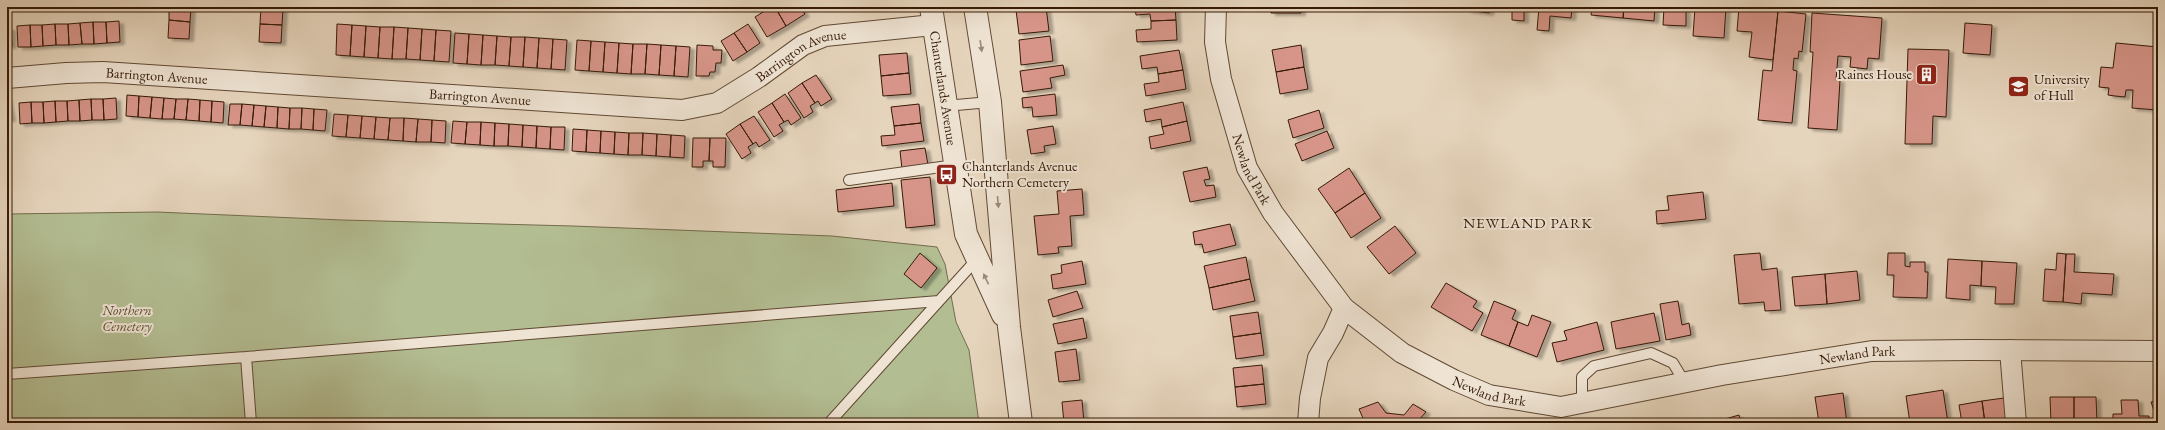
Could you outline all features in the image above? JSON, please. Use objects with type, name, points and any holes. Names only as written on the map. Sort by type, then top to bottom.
[{"type":"street","name":"Chanterlands Avenue","points":[[975,7],[990,102],[1009,327],[1021,423]]},
{"type":"street","name":"Newland Park","points":[[1216,7],[1214,42],[1221,79],[1247,168],[1273,213],[1344,308],[1402,353],[1454,380],[1489,395],[1562,415],[1582,403],[1685,383],[1872,351],[2158,351]]},
{"type":"street","name":"Chanterlands Avenue","points":[[932,16],[966,234],[1009,327]]},
{"type":"street","name":"Barrington Avenue","points":[[7,78],[66,73],[103,72],[682,110],[718,102],[759,77],[803,45],[825,36],[932,16]]},
{"type":"street","points":[[1308,423],[1310,398],[1318,358],[1344,308]]},
{"type":"street","points":[[2010,350],[2016,423]]},
{"type":"lane","points":[[945,106],[990,102]]},
{"type":"lane","points":[[849,180],[955,165]]},
{"type":"lane","points":[[829,423],[977,259]]},
{"type":"lane","points":[[7,374],[246,357],[939,301]]},
{"type":"lane","points":[[1582,403],[1582,377],[1594,366],[1651,353],[1673,363],[1685,383]]},
{"type":"lane","points":[[246,357],[251,423]]},
{"type":"green space","name":"Northern Cemetery","points":[[157,212],[342,220],[573,226],[832,236],[937,247],[945,264],[956,322],[969,350],[979,423],[7,423],[7,214]]},
{"type":"building","points":[[169,7],[191,7],[190,22],[169,20]]},
{"type":"building","points":[[261,7],[283,8],[282,25],[260,24]]},
{"type":"building","points":[[771,7],[775,7],[786,26],[767,37],[755,17]]},
{"type":"building","points":[[775,7],[800,7],[805,14],[786,26]]},
{"type":"building","points":[[1046,7],[1049,31],[1019,34],[1016,10]]},
{"type":"building","points":[[1135,7],[1175,7],[1176,20],[1151,21],[1150,14],[1136,15]]},
{"type":"building","points":[[1271,7],[1301,7],[1301,13],[1271,13]]},
{"type":"building","points":[[1467,7],[1490,7],[1489,13],[1467,10]]},
{"type":"building","points":[[1512,7],[1524,7],[1524,21],[1512,20]]},
{"type":"building","points":[[1539,7],[1572,7],[1571,18],[1550,16],[1549,31],[1537,30]]},
{"type":"building","points":[[1592,7],[1624,7],[1623,18],[1591,15]]},
{"type":"building","points":[[1624,7],[1655,7],[1654,21],[1623,18]]},
{"type":"building","points":[[1664,7],[1686,7],[1686,26],[1663,25]]},
{"type":"building","points":[[1695,7],[1726,7],[1724,38],[1693,36]]},
{"type":"building","points":[[1739,7],[1778,11],[1773,60],[1749,57],[1752,32],[1737,31]]},
{"type":"building","points":[[1778,11],[1806,14],[1802,52],[1799,51],[1798,59],[1794,58],[1793,70],[1797,71],[1792,123],[1758,120],[1763,70],[1772,71]]},
{"type":"building","points":[[1812,13],[1882,18],[1879,59],[1868,58],[1867,69],[1850,67],[1851,57],[1838,56],[1836,80],[1840,80],[1837,130],[1808,128],[1813,52],[1810,52]]},
{"type":"building","points":[[169,20],[190,22],[189,39],[168,38]]},
{"type":"building","points":[[1176,20],[1177,40],[1137,42],[1136,30],[1151,29],[1151,21]]},
{"type":"building","points":[[119,21],[120,42],[107,43],[106,22]]},
{"type":"building","points":[[93,22],[106,22],[107,43],[94,44]]},
{"type":"building","points":[[93,22],[94,44],[82,44],[80,23]]},
{"type":"building","points":[[80,23],[82,44],[69,45],[68,24]]},
{"type":"building","points":[[1965,23],[1992,25],[1990,55],[1963,53]]},
{"type":"building","points":[[55,24],[56,45],[43,46],[42,25]]},
{"type":"building","points":[[55,24],[68,24],[69,45],[56,45]]},
{"type":"building","points":[[260,24],[282,25],[281,43],[259,42]]},
{"type":"building","points":[[337,24],[352,25],[350,56],[336,55]]},
{"type":"building","points":[[748,24],[760,43],[747,52],[734,33]]},
{"type":"building","points":[[30,25],[42,25],[43,46],[31,47]]},
{"type":"building","points":[[30,25],[31,47],[18,47],[17,26]]},
{"type":"building","points":[[352,25],[366,26],[364,57],[350,56]]},
{"type":"building","points":[[366,26],[380,27],[378,58],[364,57]]},
{"type":"building","points":[[380,27],[394,27],[392,59],[378,58]]},
{"type":"building","points":[[394,27],[408,28],[406,59],[392,59]]},
{"type":"building","points":[[7,28],[11,28],[12,46],[7,46]]},
{"type":"building","points":[[408,28],[422,29],[420,60],[406,59]]},
{"type":"building","points":[[422,29],[436,30],[434,61],[420,60]]},
{"type":"building","points":[[436,30],[451,31],[449,62],[434,61]]},
{"type":"building","points":[[455,33],[469,34],[467,64],[453,63]]},
{"type":"building","points":[[734,33],[747,52],[733,61],[721,41]]},
{"type":"building","points":[[469,34],[483,35],[481,65],[467,64]]},
{"type":"building","points":[[483,35],[497,36],[495,65],[481,65]]},
{"type":"building","points":[[497,36],[511,37],[509,66],[495,65]]},
{"type":"building","points":[[1050,36],[1053,61],[1021,65],[1019,40]]},
{"type":"building","points":[[511,37],[525,37],[523,67],[509,66]]},
{"type":"building","points":[[525,37],[539,38],[537,68],[523,67]]},
{"type":"building","points":[[539,38],[553,39],[551,69],[537,68]]},
{"type":"building","points":[[553,39],[567,40],[565,70],[551,69]]},
{"type":"building","points":[[577,40],[591,41],[589,71],[575,70]]},
{"type":"building","points":[[591,41],[605,42],[603,72],[589,71]]},
{"type":"building","points":[[605,42],[619,43],[617,73],[603,72]]},
{"type":"building","points":[[619,43],[633,44],[631,74],[617,73]]},
{"type":"building","points":[[2116,43],[2158,47],[2158,110],[2132,108],[2133,90],[2126,90],[2125,97],[2108,95],[2109,88],[2099,87],[2101,67],[2113,68]]},
{"type":"building","points":[[633,44],[647,44],[645,74],[631,74]]},
{"type":"building","points":[[647,44],[661,45],[659,75],[645,74]]},
{"type":"building","points":[[661,45],[676,46],[674,76],[659,75]]},
{"type":"building","points":[[697,45],[713,46],[713,50],[722,50],[721,63],[716,63],[715,72],[710,72],[709,76],[696,76]]},
{"type":"building","points":[[1301,45],[1304,67],[1276,72],[1272,50]]},
{"type":"building","points":[[676,46],[690,47],[688,77],[674,76]]},
{"type":"building","name":"Raines House","points":[[1908,49],[1949,50],[1946,117],[1933,116],[1932,144],[1905,144]]},
{"type":"building","points":[[1179,50],[1183,70],[1158,74],[1157,67],[1142,69],[1140,56]]},
{"type":"building","points":[[907,53],[909,73],[881,76],[879,55]]},
{"type":"building","points":[[1063,65],[1065,75],[1050,78],[1052,88],[1023,92],[1020,71]]},
{"type":"building","points":[[1304,67],[1308,89],[1280,94],[1276,72]]},
{"type":"building","points":[[1183,70],[1186,89],[1146,96],[1144,84],[1159,82],[1158,74]]},
{"type":"building","points":[[909,73],[911,94],[883,96],[881,76]]},
{"type":"building","points":[[816,75],[832,99],[821,106],[818,101],[815,103],[802,83]]},
{"type":"building","points":[[802,83],[815,103],[810,106],[813,112],[804,118],[788,93]]},
{"type":"building","points":[[785,94],[801,118],[791,125],[788,120],[784,122],[772,103]]},
{"type":"building","points":[[1055,94],[1057,115],[1033,117],[1032,107],[1023,108],[1022,98]]},
{"type":"building","points":[[127,95],[139,96],[138,117],[126,116]]},
{"type":"building","points":[[139,96],[152,97],[150,118],[138,117]]},
{"type":"building","points":[[152,97],[164,98],[162,119],[150,118]]},
{"type":"building","points":[[7,98],[11,119],[7,119]]},
{"type":"building","points":[[116,98],[117,119],[104,120],[103,99]]},
{"type":"building","points":[[164,98],[176,99],[174,119],[162,119]]},
{"type":"building","points":[[91,99],[103,99],[104,120],[92,120]]},
{"type":"building","points":[[91,99],[92,120],[80,121],[79,100]]},
{"type":"building","points":[[176,99],[188,99],[186,120],[174,119]]},
{"type":"building","points":[[188,99],[200,100],[199,121],[186,120]]},
{"type":"building","points":[[79,100],[80,121],[68,121],[67,101]]},
{"type":"building","points":[[200,100],[212,101],[211,122],[199,121]]},
{"type":"building","points":[[55,101],[56,122],[44,123],[43,102]]},
{"type":"building","points":[[55,101],[67,101],[68,121],[56,122]]},
{"type":"building","points":[[212,101],[224,102],[223,123],[211,122]]},
{"type":"building","points":[[31,102],[43,102],[44,123],[32,123]]},
{"type":"building","points":[[31,102],[32,123],[20,124],[19,103]]},
{"type":"building","points":[[1183,102],[1187,121],[1162,127],[1161,119],[1146,122],[1144,110]]},
{"type":"building","points":[[772,103],[784,122],[779,125],[783,131],[774,137],[758,112]]},
{"type":"building","points":[[230,104],[242,104],[240,125],[228,125]]},
{"type":"building","points":[[242,104],[254,105],[252,126],[240,125]]},
{"type":"building","points":[[919,104],[921,123],[894,126],[891,107]]},
{"type":"building","points":[[254,105],[266,106],[264,127],[252,126]]},
{"type":"building","points":[[266,106],[278,107],[277,128],[264,127]]},
{"type":"building","points":[[278,107],[290,108],[289,129],[277,128]]},
{"type":"building","points":[[290,108],[302,108],[301,129],[289,129]]},
{"type":"building","points":[[302,108],[314,109],[313,130],[301,129]]},
{"type":"building","points":[[314,109],[327,110],[325,131],[313,130]]},
{"type":"building","points":[[1319,110],[1324,128],[1293,138],[1288,120]]},
{"type":"building","points":[[334,114],[348,115],[346,137],[332,136]]},
{"type":"building","points":[[348,115],[362,116],[360,138],[346,137]]},
{"type":"building","points":[[362,116],[376,117],[374,139],[360,138]]},
{"type":"building","points":[[754,116],[770,140],[759,147],[756,142],[753,144],[740,124]]},
{"type":"building","points":[[376,117],[390,118],[388,140],[374,139]]},
{"type":"building","points":[[390,118],[404,118],[403,141],[388,140]]},
{"type":"building","points":[[404,118],[418,119],[416,142],[403,141]]},
{"type":"building","points":[[418,119],[432,120],[431,142],[416,142]]},
{"type":"building","points":[[432,120],[446,121],[445,143],[431,142]]},
{"type":"building","points":[[453,121],[467,122],[465,144],[451,143]]},
{"type":"building","points":[[1187,121],[1191,141],[1151,149],[1149,137],[1164,134],[1162,127]]},
{"type":"building","points":[[467,122],[481,122],[480,145],[465,144]]},
{"type":"building","points":[[481,122],[495,123],[494,146],[480,145]]},
{"type":"building","points":[[495,123],[509,124],[508,146],[494,146]]},
{"type":"building","points":[[921,123],[924,141],[882,146],[881,136],[895,135],[894,126]]},
{"type":"building","points":[[509,124],[523,125],[522,147],[508,146]]},
{"type":"building","points":[[740,124],[753,144],[748,147],[751,153],[742,159],[726,134]]},
{"type":"building","points":[[523,125],[537,126],[536,148],[522,147]]},
{"type":"building","points":[[537,126],[551,127],[550,149],[536,148]]},
{"type":"building","points":[[1053,126],[1056,144],[1044,146],[1045,152],[1031,154],[1027,130]]},
{"type":"building","points":[[551,127],[565,127],[564,150],[550,149]]},
{"type":"building","points":[[573,129],[587,130],[586,152],[572,151]]},
{"type":"building","points":[[587,130],[601,131],[600,153],[586,152]]},
{"type":"building","points":[[601,131],[615,132],[614,154],[600,153]]},
{"type":"building","points":[[1327,131],[1334,148],[1302,161],[1295,144]]},
{"type":"building","points":[[615,132],[629,133],[628,155],[614,154]]},
{"type":"building","points":[[629,133],[643,133],[642,155],[628,155]]},
{"type":"building","points":[[643,133],[657,134],[656,156],[642,155]]},
{"type":"building","points":[[657,134],[671,135],[670,157],[656,156]]},
{"type":"building","points":[[671,135],[685,136],[684,158],[670,157]]},
{"type":"building","points":[[693,138],[710,138],[709,161],[703,161],[703,167],[692,167]]},
{"type":"building","points":[[710,138],[726,138],[725,167],[713,167],[713,161],[709,161]]},
{"type":"building","points":[[925,148],[928,165],[902,169],[900,151]]},
{"type":"building","points":[[1207,167],[1210,179],[1204,180],[1206,186],[1214,185],[1216,197],[1190,202],[1183,172]]},
{"type":"building","points":[[1349,168],[1365,193],[1335,213],[1318,189]]},
{"type":"building","points":[[930,177],[935,225],[906,228],[901,180]]},
{"type":"building","points":[[892,183],[894,206],[838,212],[836,190]]},
{"type":"building","points":[[1082,189],[1084,215],[1070,216],[1072,246],[1058,247],[1059,253],[1038,255],[1034,216],[1059,214],[1057,191]]},
{"type":"building","points":[[1703,192],[1706,219],[1657,224],[1656,211],[1669,210],[1667,196]]},
{"type":"building","points":[[1365,193],[1381,218],[1351,238],[1335,213]]},
{"type":"building","points":[[1230,224],[1236,245],[1204,253],[1202,244],[1195,245],[1193,232]]},
{"type":"building","points":[[1395,226],[1416,253],[1389,274],[1367,247]]},
{"type":"building","points":[[920,253],[937,268],[921,288],[904,274]]},
{"type":"building","points":[[1760,253],[1762,270],[1777,268],[1781,310],[1765,311],[1764,302],[1739,304],[1734,255]]},
{"type":"building","points":[[1888,253],[1905,253],[1905,266],[1910,267],[1910,262],[1925,262],[1925,272],[1928,272],[1927,298],[1893,297],[1894,275],[1887,275]]},
{"type":"building","points":[[2057,253],[2066,254],[2063,302],[2043,301],[2045,269],[2056,270]]},
{"type":"building","points":[[2066,254],[2075,254],[2074,272],[2114,274],[2112,295],[2082,293],[2081,304],[2063,302]]},
{"type":"building","points":[[1246,257],[1250,279],[1209,288],[1204,266]]},
{"type":"building","points":[[1948,259],[1982,261],[1981,286],[1970,285],[1970,300],[1946,298]]},
{"type":"building","points":[[1082,261],[1086,284],[1053,289],[1051,275],[1062,273],[1061,265]]},
{"type":"building","points":[[1982,261],[2017,263],[2014,304],[1995,304],[1996,287],[1981,286]]},
{"type":"building","points":[[1857,271],[1860,300],[1827,304],[1825,274]]},
{"type":"building","points":[[1825,274],[1827,304],[1795,306],[1792,277]]},
{"type":"building","points":[[1250,279],[1255,301],[1213,310],[1209,288]]},
{"type":"building","points":[[1446,283],[1477,301],[1473,307],[1483,313],[1472,331],[1431,307]]},
{"type":"building","points":[[1077,291],[1083,308],[1053,317],[1048,300]]},
{"type":"building","points":[[1494,301],[1516,310],[1512,319],[1518,322],[1509,346],[1481,335]]},
{"type":"building","points":[[1678,301],[1682,325],[1689,323],[1691,335],[1666,340],[1660,304]]},
{"type":"building","points":[[1258,312],[1261,333],[1233,337],[1230,316]]},
{"type":"building","points":[[1654,313],[1660,341],[1616,349],[1611,322]]},
{"type":"building","points":[[1532,315],[1551,322],[1537,357],[1509,346],[1518,322],[1528,326]]},
{"type":"building","points":[[1083,318],[1087,338],[1058,344],[1053,324]]},
{"type":"building","points":[[1597,322],[1604,350],[1557,362],[1552,343],[1567,340],[1564,331]]},
{"type":"building","points":[[1261,333],[1264,355],[1236,359],[1233,337]]},
{"type":"building","points":[[1076,349],[1080,380],[1059,382],[1055,352]]},
{"type":"building","points":[[1262,365],[1264,384],[1235,387],[1233,368]]},
{"type":"building","points":[[1264,384],[1266,404],[1237,407],[1235,387]]},
{"type":"building","points":[[1943,390],[1948,423],[1910,423],[1906,396]]},
{"type":"building","points":[[1843,393],[1847,423],[1819,423],[1815,397]]},
{"type":"building","points":[[2050,397],[2074,397],[2074,423],[2051,423]]},
{"type":"building","points":[[2074,397],[2096,397],[2097,423],[2074,423]]},
{"type":"building","points":[[2004,398],[2008,423],[1985,423],[1982,401]]},
{"type":"building","points":[[1082,400],[1084,423],[1064,423],[1062,402]]},
{"type":"building","points":[[2121,400],[2138,400],[2139,416],[2149,416],[2149,423],[2113,423],[2113,414],[2122,414]]},
{"type":"building","points":[[2158,400],[2158,423],[2151,402]]},
{"type":"building","points":[[1982,401],[1985,423],[1962,423],[1959,405]]},
{"type":"building","points":[[1378,402],[1386,413],[1404,415],[1413,404],[1426,412],[1418,421],[1422,423],[1365,423],[1359,409]]},
{"type":"building","points":[[1739,415],[1742,423],[1711,423]]},
{"type":"place","name":"Raines House","points":[[1927,74]]},
{"type":"place","name":"University of Hull","points":[[2019,87]]},
{"type":"place","name":"Chanterlands Avenue Northern Cemetery","points":[[947,174]]},
{"type":"district","name":"NEWLAND PARK","points":[[1528,223]]}]
